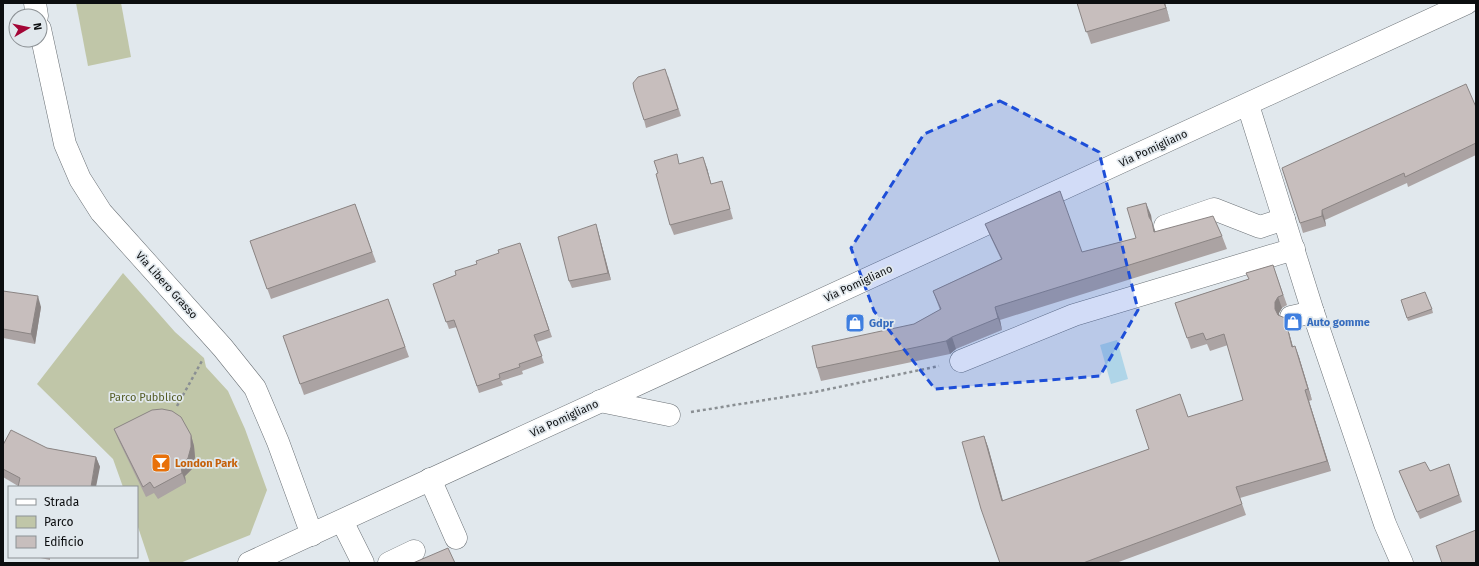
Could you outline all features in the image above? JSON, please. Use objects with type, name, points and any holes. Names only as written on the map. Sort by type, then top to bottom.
[{"type":"street","name":"Via Pomigliano","points":[[250,563],[1468,3]]},
{"type":"street","name":"Via Libero Grasso","points":[[44,48],[65,144],[80,179],[101,212],[223,348],[254,388],[278,442],[312,535]]},
{"type":"street","points":[[1248,105],[1313,312],[1385,524],[1402,563]]},
{"type":"street","points":[[1165,226],[1214,209],[1260,227],[1284,219]]},
{"type":"street","points":[[961,361],[1074,315],[1294,250]]},
{"type":"street","points":[[1291,317],[1313,312]]},
{"type":"street","points":[[600,401],[669,415]]},
{"type":"street","points":[[430,480],[456,538]]},
{"type":"street","points":[[342,521],[363,563]]},
{"type":"street","points":[[389,563],[414,551]]},
{"type":"path","points":[[177,406],[206,354]]},
{"type":"path","points":[[669,415],[815,392],[961,361]]},
{"type":"highlighted area","points":[[1000,101],[1099,152],[1138,310],[1100,376],[935,389],[874,311],[851,248],[924,134]]},
{"type":"green space","points":[[76,3],[121,3],[131,57],[88,66]]},
{"type":"green space","name":"Parco Pubblico","points":[[123,273],[175,332],[204,358],[206,367],[228,391],[245,429],[267,490],[250,535],[180,563],[150,563],[138,527],[138,486],[123,486],[113,459],[37,384]]},
{"type":"water","points":[[1117,340],[1128,379],[1111,384],[1100,345]]},
{"type":"building","points":[[1077,3],[1164,3],[1166,8],[1086,32]]},
{"type":"building","points":[[665,69],[678,109],[644,120],[633,83],[638,77]]},
{"type":"building","points":[[1466,84],[1476,107],[1476,143],[1405,177],[1404,173],[1322,210],[1322,216],[1300,223],[1282,168]]},
{"type":"building","points":[[677,154],[679,164],[703,157],[711,184],[722,181],[730,209],[670,225],[656,174],[658,173],[654,161]]},
{"type":"building","points":[[1060,191],[1082,252],[1136,238],[1127,208],[1146,203],[1154,232],[1213,216],[1222,236],[995,307],[998,318],[952,337],[946,341],[817,368],[812,346],[914,324],[941,309],[933,291],[1002,259],[985,224]]},
{"type":"building","points":[[355,204],[372,252],[267,289],[250,241]]},
{"type":"building","points":[[596,224],[608,273],[569,281],[558,237]]},
{"type":"building","points":[[520,243],[549,330],[534,335],[542,356],[519,364],[520,367],[499,374],[500,378],[477,386],[454,320],[446,322],[433,284],[456,275],[455,271],[477,264],[476,261],[499,253],[498,250]]},
{"type":"building","points":[[1273,265],[1283,295],[1278,297],[1275,302],[1275,309],[1278,315],[1285,318],[1292,347],[1295,346],[1308,389],[1305,390],[1327,461],[1236,487],[1242,504],[1083,563],[1000,563],[981,509],[962,442],[984,436],[1002,501],[1149,449],[1136,410],[1180,394],[1188,417],[1243,400],[1224,334],[1206,340],[1203,333],[1187,338],[1175,303],[1249,279],[1246,273]]},
{"type":"building","points":[[3,291],[38,296],[31,334],[3,329]]},
{"type":"building","points":[[1425,292],[1432,309],[1407,318],[1401,300]]},
{"type":"building","points":[[388,299],[405,347],[300,384],[283,336]]},
{"type":"building","name":"London Park","points":[[162,409],[172,411],[181,417],[191,435],[191,447],[188,458],[181,466],[182,473],[154,488],[150,482],[143,487],[114,429],[152,410]]},
{"type":"building","points":[[11,430],[47,448],[96,457],[91,486],[18,486],[20,478],[3,469],[3,445]]},
{"type":"building","points":[[1425,462],[1430,471],[1449,464],[1459,495],[1417,512],[1399,471]]},
{"type":"building","points":[[1476,530],[1476,563],[1442,563],[1436,546]]},
{"type":"building","points":[[448,548],[455,563],[413,563]]},
{"type":"place","name":"Auto gomme","points":[[1293,322]]},
{"type":"place","name":"Gdpr","points":[[855,323]]},
{"type":"place","name":"London Park","points":[[161,463]]}]
